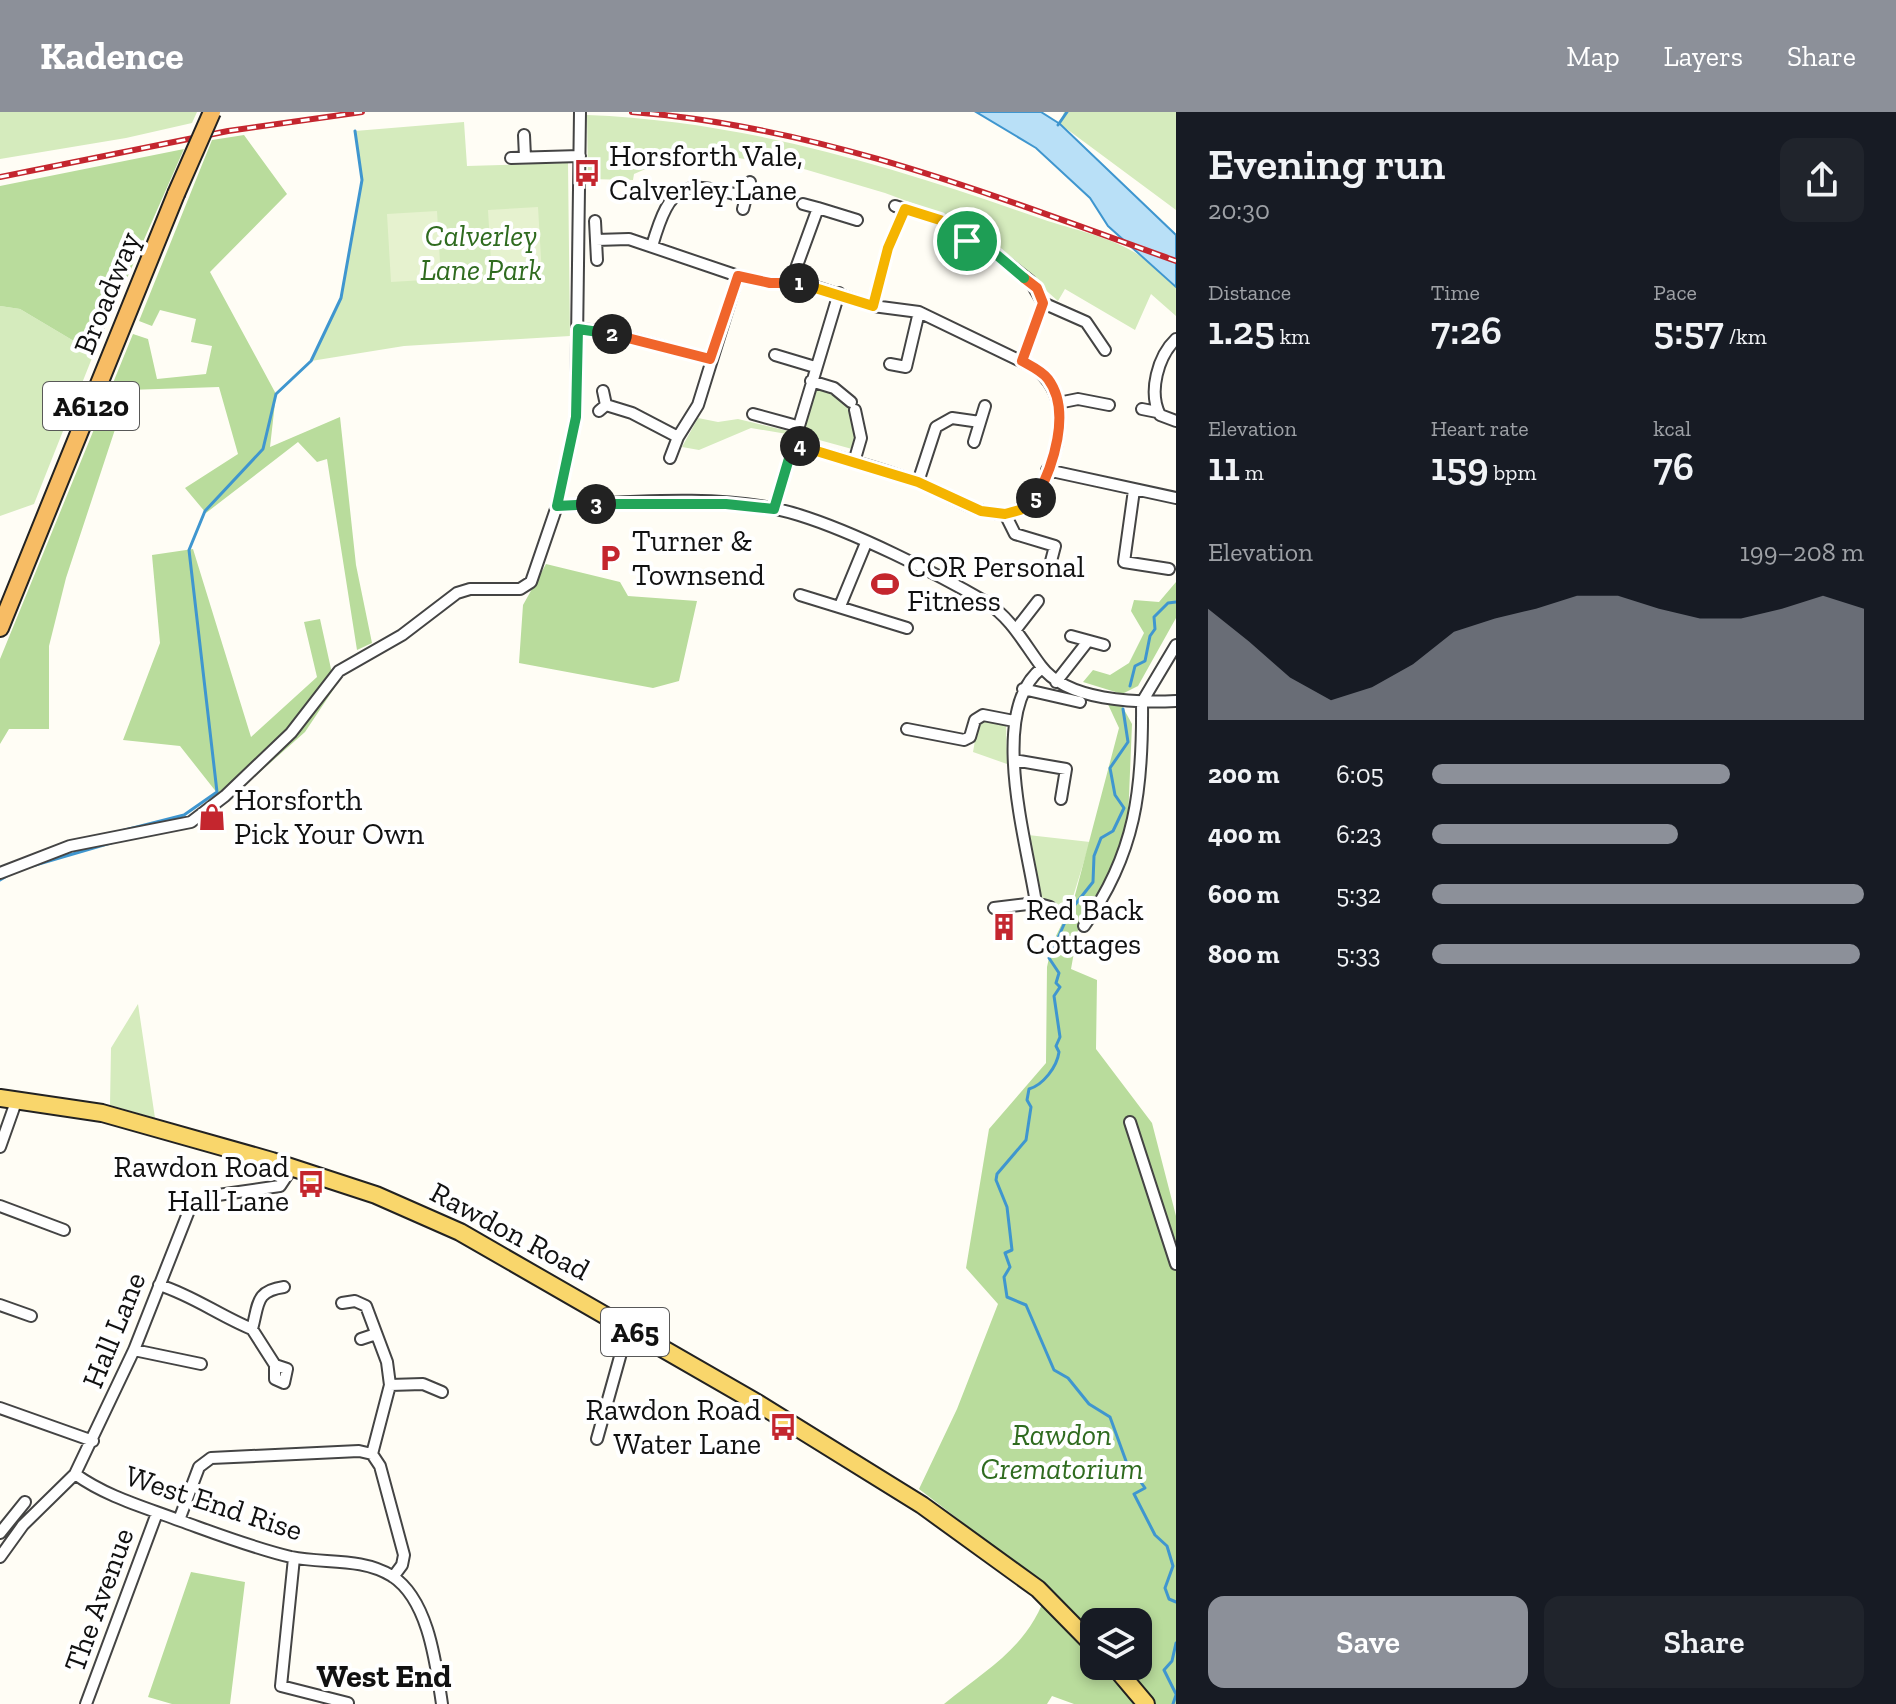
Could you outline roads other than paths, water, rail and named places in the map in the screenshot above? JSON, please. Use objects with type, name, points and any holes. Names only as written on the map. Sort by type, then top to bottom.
[{"type":"highway","name":"Broadway","points":[[0,628],[212,112]]},
{"type":"main road","name":"Rawdon Road","points":[[8,1099],[102,1113],[292,1168],[376,1195],[438,1221],[628,1328],[922,1505],[1038,1589],[1080,1632]]},
{"type":"main road","points":[[1126,1680],[1146,1704]]},
{"type":"street","points":[[0,873],[70,846],[191,822],[225,796],[291,733],[339,671],[402,635],[457,593],[470,589],[520,589],[531,582],[538,570],[557,506],[576,417],[580,115]]},
{"type":"street","points":[[524,135],[525,157]]},
{"type":"street","points":[[511,158],[580,156]]},
{"type":"street","points":[[652,246],[664,206],[675,195],[706,186],[744,203],[750,182]]},
{"type":"street","points":[[803,204],[857,220]]},
{"type":"street","points":[[873,306],[900,207],[940,220],[967,241],[991,250],[1030,281],[1043,303],[1086,322],[1105,350]]},
{"type":"street","points":[[791,282],[818,208]]},
{"type":"street","points":[[595,221],[597,260]]},
{"type":"street","points":[[596,240],[629,239],[738,276],[770,283],[791,282],[839,293],[873,306],[919,312],[1022,361],[1047,378],[1058,403],[1056,441],[1035,500],[1020,510],[1005,514],[981,511],[918,482],[793,445]]},
{"type":"street","points":[[670,458],[678,437],[698,405],[738,276]]},
{"type":"street","points":[[774,509],[839,293]]},
{"type":"street","points":[[1022,361],[1043,303]]},
{"type":"street","points":[[890,364],[906,367],[919,312]]},
{"type":"street","points":[[578,329],[603,331],[710,359]]},
{"type":"street","points":[[1157,412],[1160,359],[1176,339]]},
{"type":"street","points":[[775,355],[815,367]]},
{"type":"street","points":[[811,381],[834,388],[853,406],[861,438],[854,462]]},
{"type":"street","points":[[603,391],[603,408],[632,413],[678,437]]},
{"type":"street","points":[[1058,403],[1078,399],[1109,405]]},
{"type":"street","points":[[974,442],[985,406]]},
{"type":"street","points":[[1142,409],[1176,421]]},
{"type":"street","points":[[753,414],[797,426]]},
{"type":"street","points":[[918,482],[936,427],[959,417],[980,422]]},
{"type":"street","points":[[1047,470],[1176,498]]},
{"type":"street","points":[[1134,490],[1124,562],[1169,569]]},
{"type":"street","points":[[557,506],[631,502],[726,504],[799,515],[866,543],[987,603],[1017,628],[1042,668],[1056,682],[1072,689],[1142,702],[1176,701]]},
{"type":"street","points":[[1005,514],[1015,534],[1055,546],[1050,565]]},
{"type":"street","points":[[840,606],[866,543]]},
{"type":"street","points":[[800,595],[907,628]]},
{"type":"street","points":[[1017,628],[1038,601]]},
{"type":"street","points":[[1071,636],[1104,645]]},
{"type":"street","points":[[1056,682],[1088,641]]},
{"type":"street","points":[[1084,926],[1104,899],[1135,822],[1143,756],[1142,702],[1176,645]]},
{"type":"street","points":[[1036,903],[1014,760],[1014,721],[1023,689],[1042,668]]},
{"type":"street","points":[[1023,689],[1080,702]]},
{"type":"street","points":[[907,729],[964,740],[970,737],[975,720],[983,715],[1014,721]]},
{"type":"street","points":[[1014,760],[1066,769],[1061,799]]},
{"type":"street","points":[[994,908],[1036,903],[1050,907]]},
{"type":"street","points":[[0,1147],[8,1099]]},
{"type":"street","points":[[1130,1122],[1176,1264]]},
{"type":"street","name":"Hall Lane","points":[[0,1556],[23,1525],[75,1474],[134,1350],[181,1224],[193,1204],[211,1196],[280,1186],[292,1168]]},
{"type":"street","points":[[0,1206],[64,1230]]},
{"type":"street","points":[[159,1285],[185,1293],[219,1315],[252,1329],[275,1365]]},
{"type":"street","points":[[252,1329],[261,1295],[268,1289],[284,1287]]},
{"type":"street","points":[[342,1303],[364,1303],[387,1362],[390,1385],[372,1454]]},
{"type":"street","points":[[0,1305],[31,1316]]},
{"type":"street","points":[[597,1439],[628,1328]]},
{"type":"street","points":[[361,1339],[376,1334]]},
{"type":"street","points":[[134,1350],[201,1364]]},
{"type":"street","points":[[390,1385],[423,1384],[442,1392]]},
{"type":"street","points":[[0,1408],[93,1441]]},
{"type":"street","points":[[179,1520],[199,1467],[211,1458],[359,1451],[372,1454],[380,1466],[404,1555],[402,1565],[393,1577],[411,1596],[421,1617],[436,1666],[442,1704]]},
{"type":"street","name":"West End Rise","points":[[75,1474],[98,1491],[244,1545],[294,1558],[345,1561],[393,1577]]},
{"type":"street","points":[[0,1533],[25,1502]]},
{"type":"street","name":"The Avenue","points":[[86,1704],[157,1513]]},
{"type":"street","points":[[294,1558],[281,1686],[348,1703]]},
{"type":"water","points":[[976,112],[1041,112],[1060,124],[1176,235],[1176,287],[1108,226],[1090,198],[1036,148]]},
{"type":"waterway","points":[[1058,125],[1067,112]]},
{"type":"waterway","points":[[121,831],[184,815],[217,792],[189,550],[205,511],[263,449],[276,394],[311,361],[341,298],[362,180],[355,131]]},
{"type":"waterway","points":[[1130,686],[1135,666],[1145,661],[1150,636],[1155,629],[1154,617],[1168,603],[1176,602]]},
{"type":"waterway","points":[[1123,709],[1128,742],[1110,768],[1115,795],[1124,808],[1113,831],[1101,838],[1094,856],[1093,882],[1070,911],[1049,958],[1059,973],[1056,983],[1060,987],[1054,996],[1060,1037],[1056,1046],[1058,1058],[1044,1079],[1029,1089],[1027,1100],[1031,1107],[1026,1140],[997,1174],[996,1180],[1007,1207],[1012,1250],[1005,1253],[1010,1267],[1004,1277],[1007,1297],[1026,1305],[1054,1370],[1068,1378],[1089,1404],[1110,1417],[1126,1461],[1145,1488],[1134,1494],[1155,1535],[1167,1546],[1173,1566],[1165,1588],[1169,1599],[1176,1602]]},
{"type":"waterway","points":[[25,868],[114,842]]},
{"type":"waterway","points":[[0,880],[10,874]]},
{"type":"waterway","points":[[1176,1643],[1172,1661],[1164,1670],[1176,1694]]},
{"type":"waterway","points":[[1173,1704],[1176,1695]]},
{"type":"railway","points":[[0,177],[228,131],[362,112]]},
{"type":"railway","points":[[632,112],[772,132],[840,149],[976,190],[1176,261]]},
{"type":"place","name":"Horsforth Vale, Calverley Lane","points":[[587,173]]},
{"type":"place","name":"Turner & Townsend","points":[[610,558]]},
{"type":"place","name":"COR Personal Fitness","points":[[885,584]]},
{"type":"place","name":"Horsforth Pick Your Own","points":[[212,817]]},
{"type":"place","name":"Red Back Cottages","points":[[1004,927]]},
{"type":"place","name":"Rawdon Road Hall Lane","points":[[311,1184]]},
{"type":"place","name":"Rawdon Road Water Lane","points":[[783,1427]]},
{"type":"district","name":"West End","points":[[384,1676]]},
{"type":"park label","name":"Calverley Lane Park","points":[[481,253]]},
{"type":"park label","name":"Rawdon Crematorium","points":[[1062,1452]]}]
